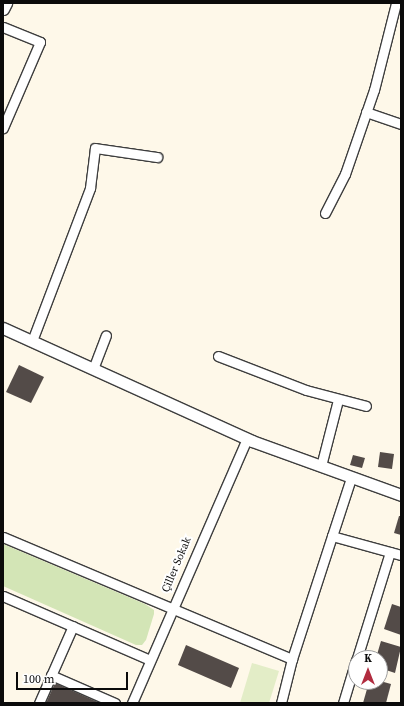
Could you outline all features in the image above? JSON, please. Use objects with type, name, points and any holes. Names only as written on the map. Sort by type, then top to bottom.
[{"type":"street","points":[[3,9],[6,3]]},
{"type":"street","points":[[325,213],[345,174],[366,112],[396,3]]},
{"type":"street","points":[[3,27],[40,42],[3,128]]},
{"type":"street","points":[[366,112],[401,124]]},
{"type":"street","points":[[32,341],[90,188],[95,148],[157,157]]},
{"type":"street","points":[[3,328],[247,438],[401,496]]},
{"type":"street","points":[[93,369],[106,335]]},
{"type":"street","points":[[218,356],[246,368],[338,400],[366,406]]},
{"type":"street","points":[[321,466],[338,400]]},
{"type":"street","name":"Çiller Sokak","points":[[132,703],[247,438]]},
{"type":"street","points":[[281,703],[292,659],[351,478]]},
{"type":"street","points":[[332,536],[401,555]]},
{"type":"street","points":[[3,537],[292,659]]},
{"type":"street","points":[[359,650],[390,552]]},
{"type":"street","points":[[3,596],[150,660]]},
{"type":"street","points":[[39,703],[72,626]]},
{"type":"street","points":[[51,675],[115,703]]},
{"type":"street","points":[[343,703],[348,686]]},
{"type":"green space","points":[[3,544],[145,604],[154,610],[146,640],[142,645],[136,645],[3,586]]},
{"type":"green space","points":[[252,663],[279,671],[269,703],[240,703]]},
{"type":"building","points":[[19,365],[44,377],[31,403],[6,392]]},
{"type":"building","points":[[380,452],[394,454],[392,469],[378,467]]},
{"type":"building","points":[[353,455],[365,458],[362,468],[350,465]]},
{"type":"building","points":[[399,516],[401,516],[401,535],[394,533]]},
{"type":"building","points":[[392,604],[401,607],[401,635],[384,629]]},
{"type":"building","points":[[381,641],[401,647],[395,673],[388,671],[388,650],[378,650]]},
{"type":"building","points":[[186,645],[239,668],[231,688],[178,665]]},
{"type":"building","points":[[55,683],[100,703],[46,703]]},
{"type":"building","points":[[388,683],[391,684],[386,703],[363,703],[367,690],[388,690]]}]
